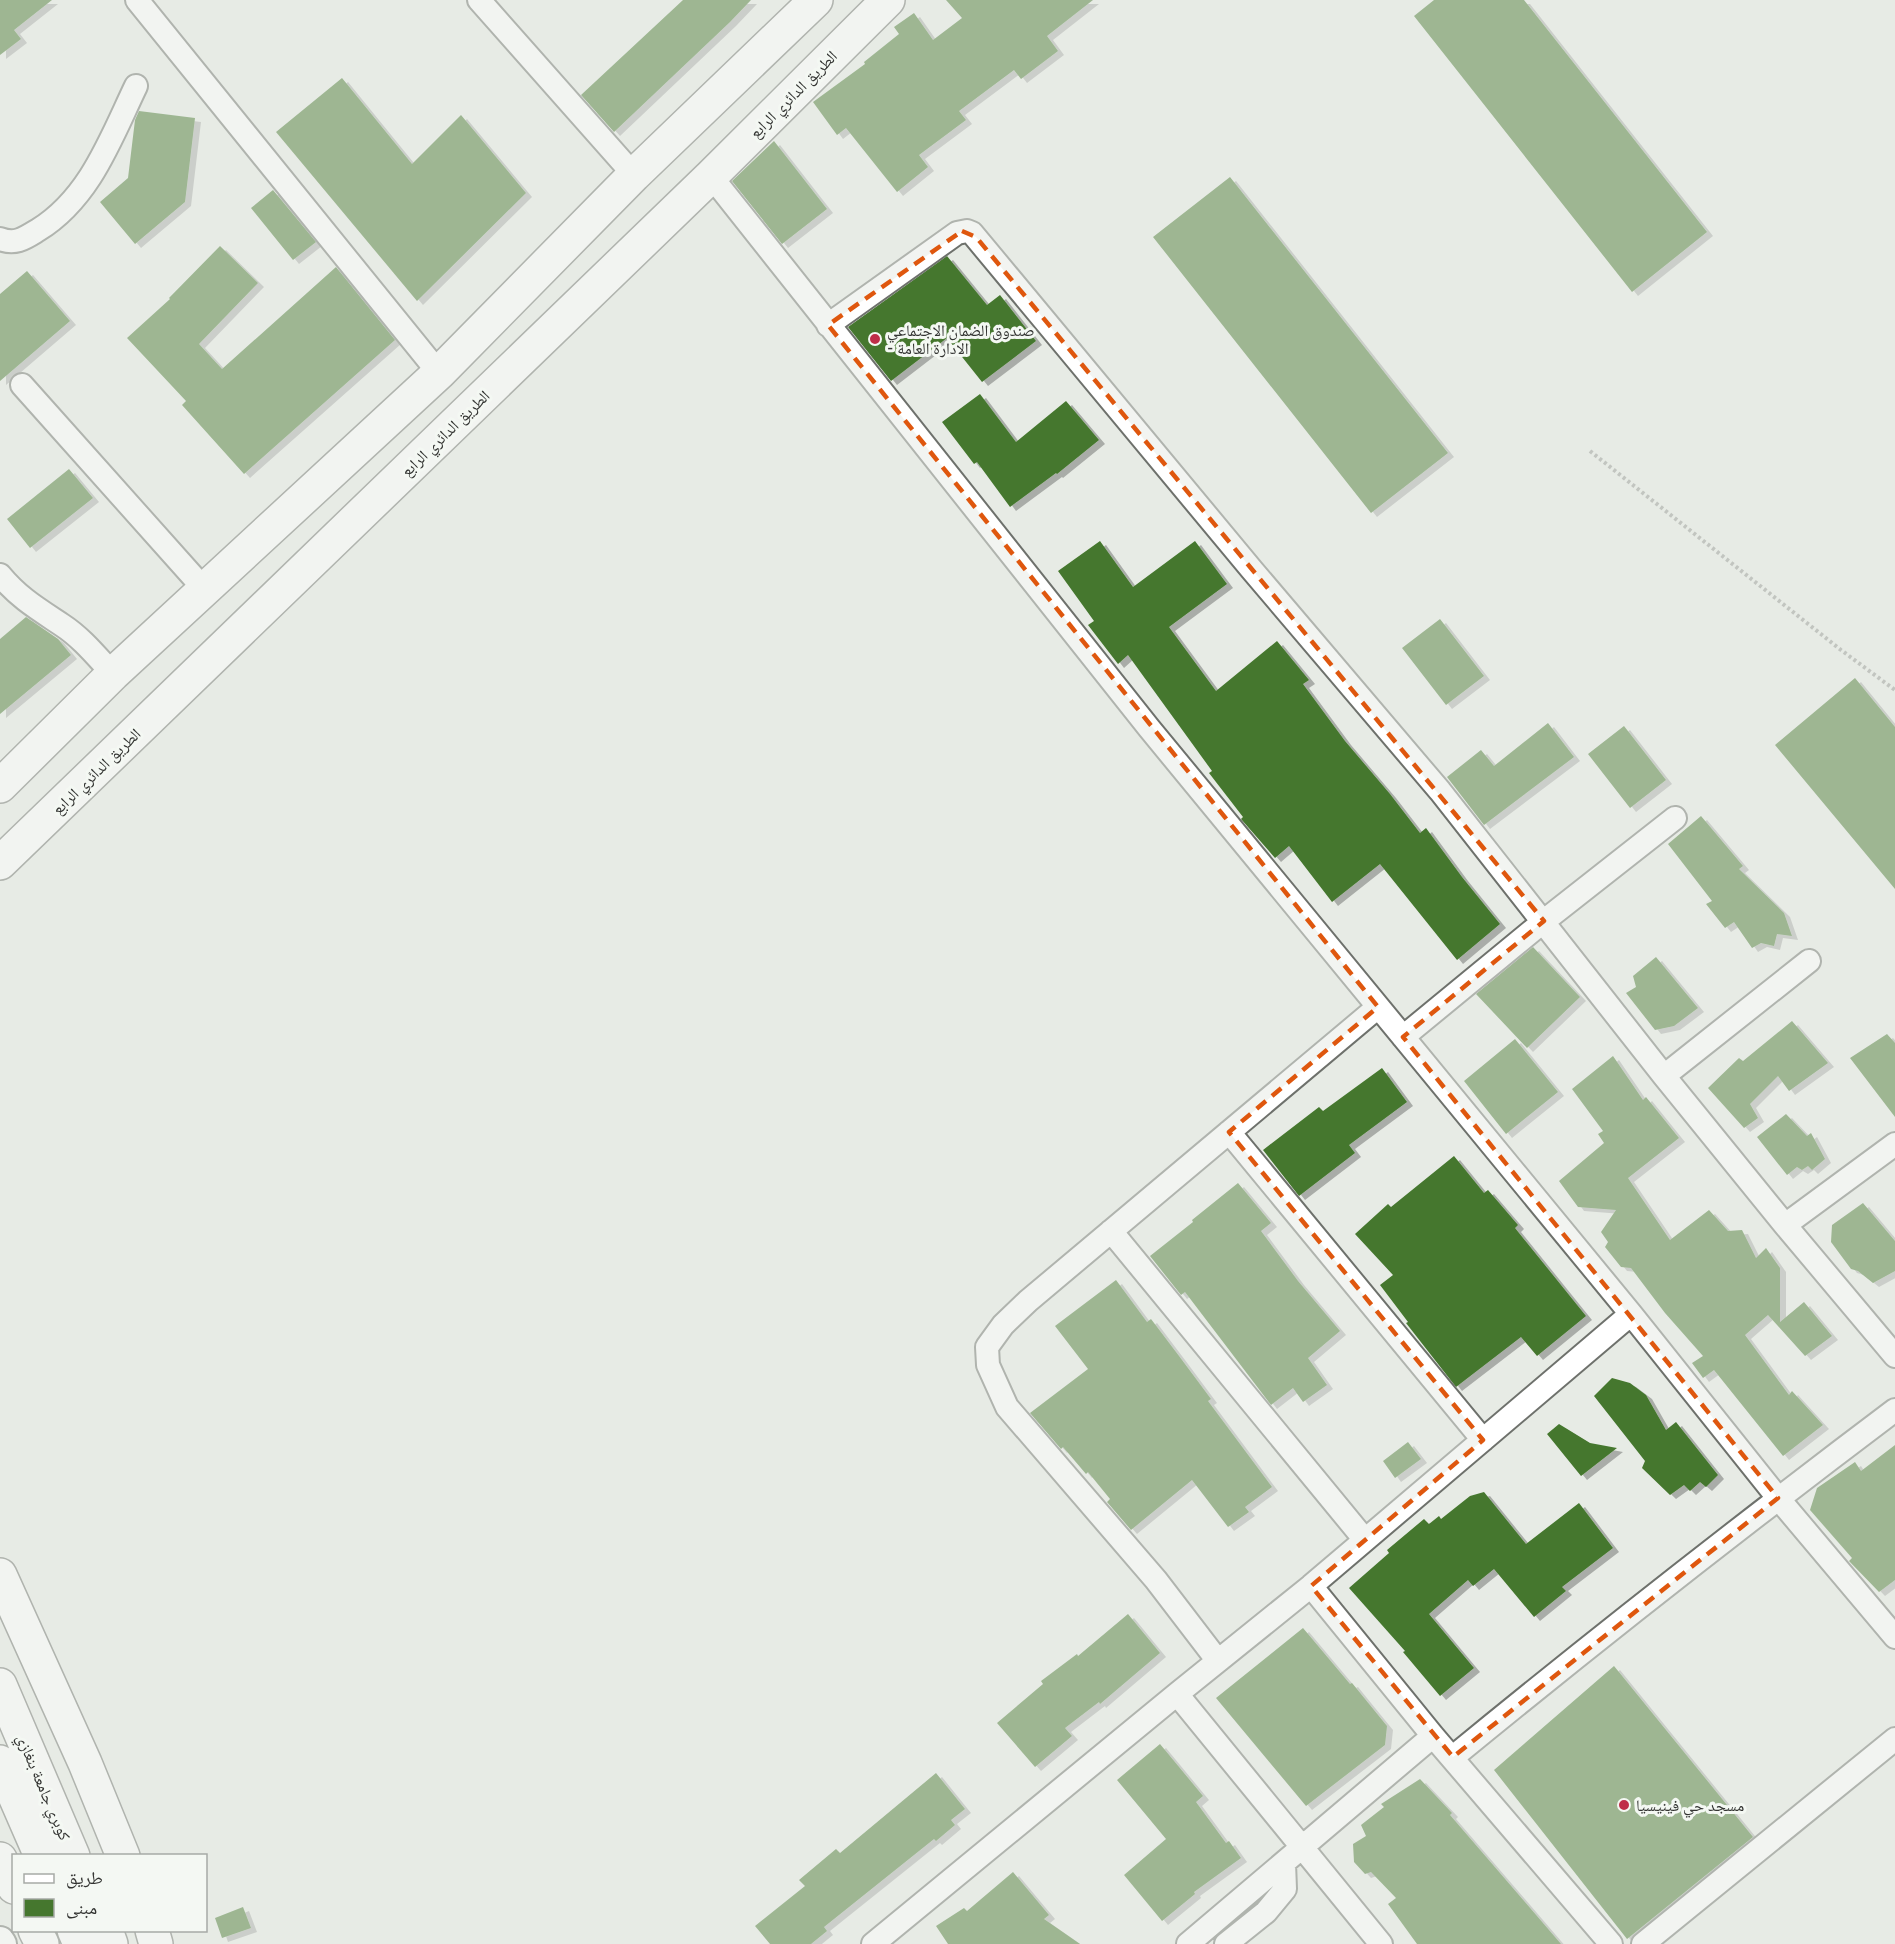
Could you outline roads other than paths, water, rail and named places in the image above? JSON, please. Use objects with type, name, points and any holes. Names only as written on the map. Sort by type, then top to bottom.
[{"type":"main road","points":[[0,786],[113,674],[439,373],[634,175],[816,0]]},
{"type":"main road","name":"الطريق الدائري الرابع","points":[[0,863],[711,176],[888,0]]},
{"type":"main road","points":[[0,1575],[85,1763],[122,1854]]},
{"type":"main road","name":"كوبري جامعة بنغازي","points":[[0,1685],[72,1854]]},
{"type":"main road","name":"كوبري جامعة بنغازي","points":[[0,1762],[40,1854]]},
{"type":"main road","points":[[0,1859],[12,1883]]},
{"type":"street","points":[[137,0],[439,373]]},
{"type":"street","points":[[479,0],[634,175]]},
{"type":"street","points":[[0,238],[8,242],[17,242],[47,225],[66,208],[83,188],[99,162],[136,86]]},
{"type":"street","points":[[711,176],[1141,718],[1631,1314],[1778,1498],[1895,1637]]},
{"type":"street","points":[[828,325],[957,233],[967,231],[972,233],[1252,570],[1440,791],[1664,1076],[1785,1226],[1895,1356]]},
{"type":"street","points":[[22,385],[204,590]]},
{"type":"street","points":[[0,557],[3,566],[0,574],[17,594],[79,638],[113,674]]},
{"type":"street","points":[[1403,1037],[1544,921],[1675,818]]},
{"type":"street","points":[[1664,1076],[1809,961]]},
{"type":"street","points":[[1218,1661],[1149,1572],[1007,1407],[988,1365],[987,1347],[1003,1325],[1111,1231],[1378,1007]]},
{"type":"street","points":[[1229,1132],[1483,1440]]},
{"type":"street","points":[[1785,1226],[1895,1144]]},
{"type":"street","points":[[1111,1231],[1365,1540]]},
{"type":"street","points":[[886,1940],[1177,1694],[1311,1586],[1631,1314]]},
{"type":"street","points":[[1453,1757],[1591,1643],[1895,1410]]},
{"type":"street","points":[[1311,1586],[1433,1736],[1611,1944]]},
{"type":"street","points":[[1177,1694],[1381,1944]]},
{"type":"street","points":[[1188,1944],[1433,1736]]},
{"type":"street","points":[[1643,1944],[1895,1738]]},
{"type":"street","points":[[1226,1944],[1266,1912],[1285,1889],[1284,1863]]},
{"type":"place","name":"صندوق الضمان الاجتماعي - الادارة العامة","points":[[875,339]]},
{"type":"place","name":"مسجد حي فينيسيا","points":[[1624,1805]]}]
